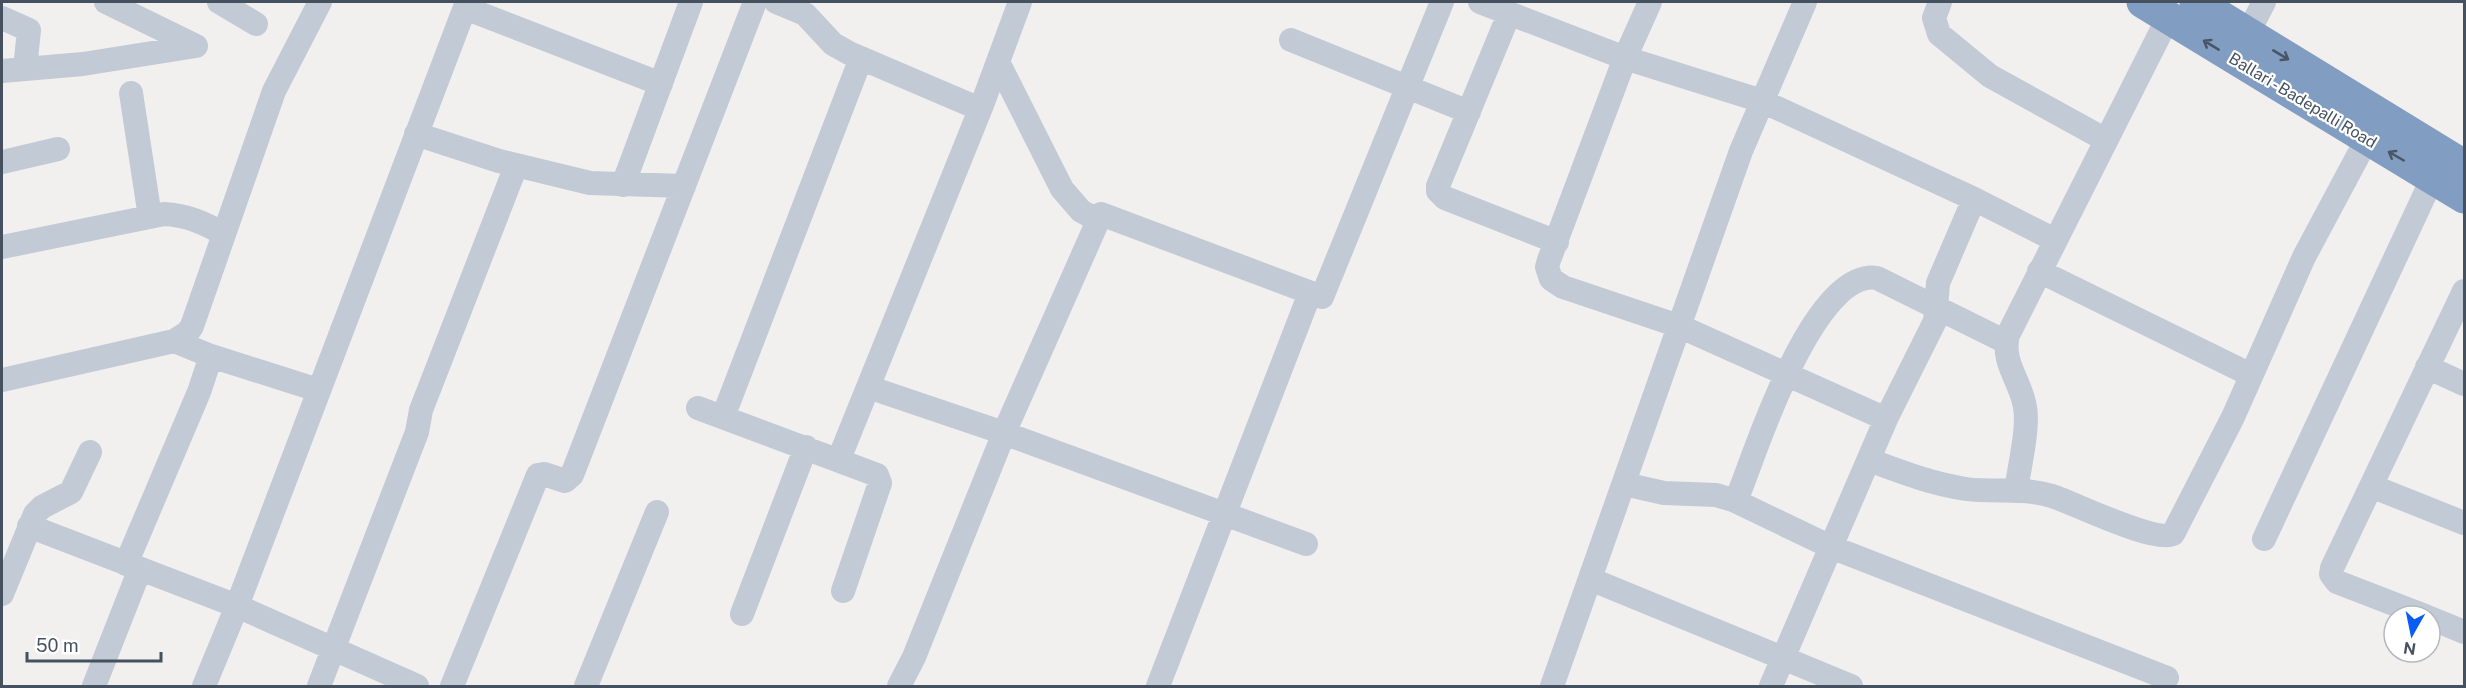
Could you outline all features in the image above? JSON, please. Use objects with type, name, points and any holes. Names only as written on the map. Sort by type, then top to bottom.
[{"type":"highway","name":"Ballari - Badepalli Road","points":[[2196,2],[2464,166]]},
{"type":"highway","name":"Ballari - Badepalli Road","points":[[2156,10],[2464,197]]},
{"type":"street","points":[[2,71],[83,64],[196,46],[106,2]]},
{"type":"street","points":[[219,2],[256,24]]},
{"type":"street","points":[[2,380],[174,341],[188,332],[274,91],[320,2]]},
{"type":"street","points":[[623,185],[691,2]]},
{"type":"street","points":[[452,687],[538,475],[544,474],[565,481],[572,475],[755,2]]},
{"type":"street","points":[[776,2],[811,9],[833,44],[980,109]]},
{"type":"street","points":[[839,459],[980,109],[1020,2]]},
{"type":"street","points":[[899,687],[914,657],[1005,433],[1101,214],[1322,297],[1442,2]]},
{"type":"street","points":[[1480,2],[1625,58],[1762,101],[1974,199],[2055,240]]},
{"type":"street","points":[[1650,2],[1625,58],[1547,267],[1551,279],[1556,284],[1679,326],[1886,419]]},
{"type":"street","points":[[1552,687],[1741,151],[1805,2]]},
{"type":"street","points":[[1940,2],[1934,18],[1935,26],[1947,41],[1998,81],[2106,140]]},
{"type":"street","points":[[2247,35],[2264,2]]},
{"type":"street","points":[[204,687],[237,606],[466,4],[661,84]]},
{"type":"street","points":[[2016,491],[2026,409],[2007,358],[2006,342],[2014,320],[2106,140],[2156,10]]},
{"type":"street","points":[[1509,14],[1438,186],[1441,195],[1557,242]]},
{"type":"street","points":[[2,18],[29,30],[25,69]]},
{"type":"street","points":[[1291,40],[1469,112]]},
{"type":"street","points":[[723,417],[861,58]]},
{"type":"street","points":[[998,62],[1062,189],[1081,212],[1098,220]]},
{"type":"street","points":[[131,93],[150,217]]},
{"type":"street","points":[[416,134],[516,166],[591,183],[684,186]]},
{"type":"street","points":[[1869,460],[1928,481],[1967,489],[2046,494],[2144,532],[2168,537],[2177,530],[2252,375],[2304,258],[2367,139]]},
{"type":"street","points":[[2,162],[58,148]]},
{"type":"street","points":[[319,687],[417,432],[421,410],[516,166]]},
{"type":"street","points":[[2264,539],[2433,177]]},
{"type":"street","points":[[1770,687],[1886,419],[1931,330],[1937,307],[1938,284],[1974,199]]},
{"type":"street","points":[[2,248],[164,214],[196,219],[224,234]]},
{"type":"street","points":[[2039,271],[2252,375]]},
{"type":"street","points":[[1736,501],[1786,374],[1823,308],[1840,293],[1867,277],[1877,278],[2006,342]]},
{"type":"street","points":[[2394,604],[2337,582],[2331,574],[2332,568],[2464,291]]},
{"type":"street","points":[[1158,687],[1310,293]]},
{"type":"street","points":[[174,341],[211,356],[318,390]]},
{"type":"street","points":[[94,687],[133,566],[211,356]]},
{"type":"street","points":[[2427,367],[2464,384]]},
{"type":"street","points":[[868,387],[1005,433],[1306,544]]},
{"type":"street","points":[[698,408],[877,475],[880,483],[843,591]]},
{"type":"street","points":[[742,614],[806,447]]},
{"type":"street","points":[[2,594],[29,526],[42,507],[71,492],[90,452]]},
{"type":"street","points":[[1624,484],[1656,492],[1716,495],[1736,501],[1831,547],[2167,678]]},
{"type":"street","points":[[2371,486],[2464,523]]},
{"type":"street","points":[[586,687],[657,512]]},
{"type":"street","points":[[29,526],[237,606],[417,687]]},
{"type":"street","points":[[1590,579],[1851,687]]},
{"type":"street","points":[[2442,623],[2464,632]]}]
